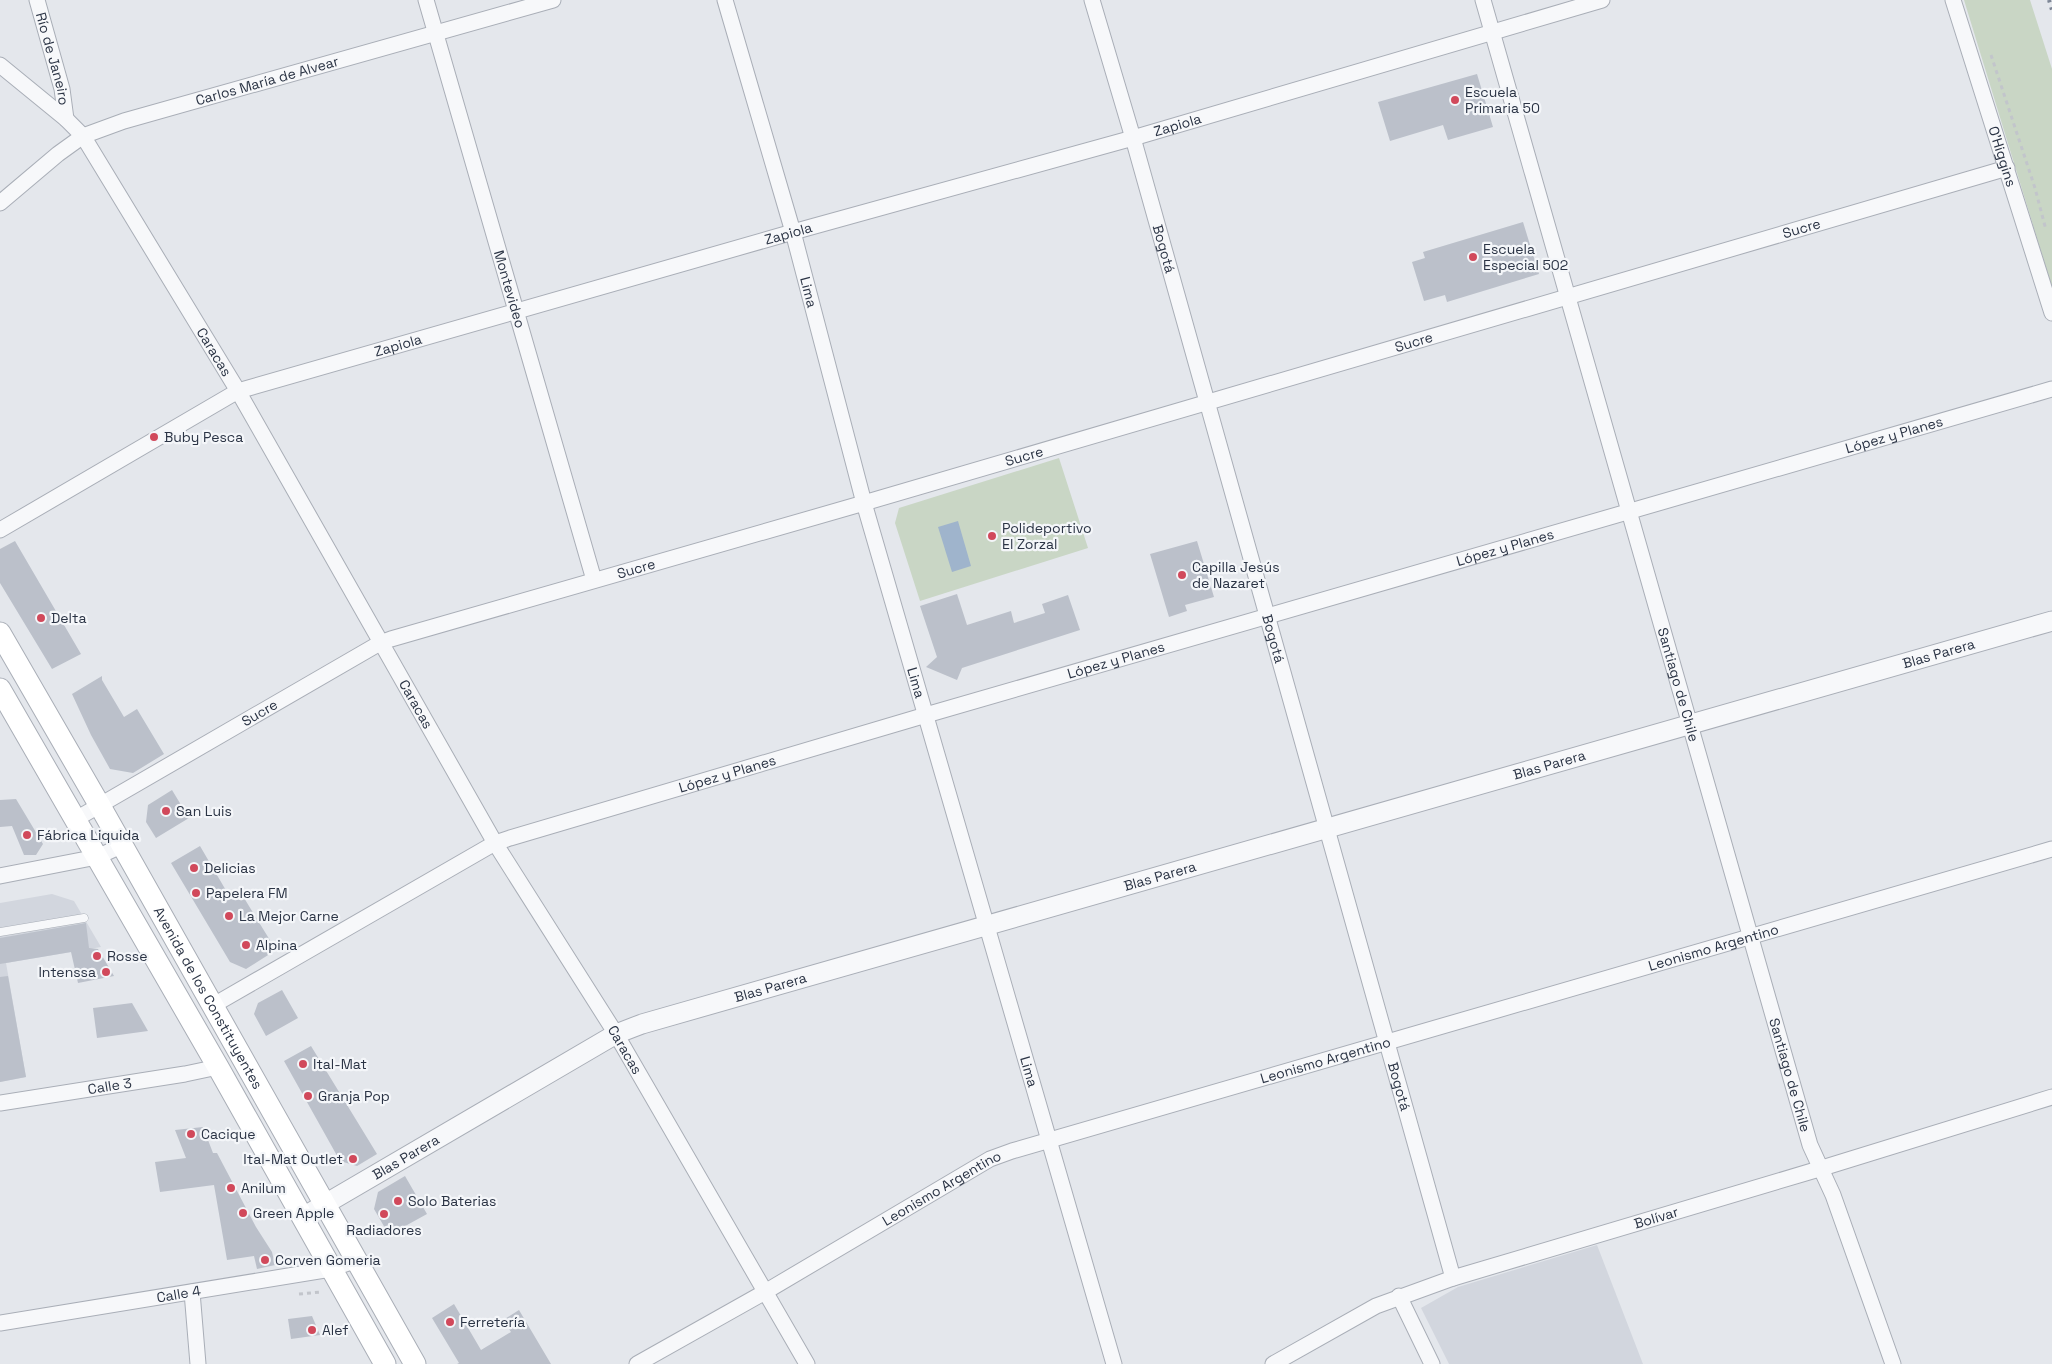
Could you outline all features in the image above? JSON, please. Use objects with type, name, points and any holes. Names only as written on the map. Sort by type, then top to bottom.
[{"type":"main road","name":"Avenida de los Constituyentes","points":[[0,633],[326,1204],[415,1364]]},
{"type":"main road","name":"Avenida de los Constituyentes","points":[[0,689],[218,1067],[385,1364]]},
{"type":"street","name":"Río de Janeiro","points":[[37,0],[62,89],[66,119]]},
{"type":"street","name":"Montevideo","points":[[426,0],[594,580]]},
{"type":"street","name":"Carlos María de Alvear","points":[[0,203],[82,136],[124,121],[553,0]]},
{"type":"street","name":"Lima","points":[[724,0],[793,232],[864,503],[1114,1364]]},
{"type":"street","name":"Bogotá","points":[[1092,0],[1133,138],[1454,1278]]},
{"type":"street","name":"Santiago de Chile","points":[[1483,0],[1810,1145],[1819,1169],[1833,1195],[1893,1364]]},
{"type":"street","name":"Zapiola","points":[[0,530],[238,391],[793,232],[1133,138],[1602,0]]},
{"type":"street","name":"O'Higgins","points":[[1953,0],[2052,313]]},
{"type":"street","name":"Caracas","points":[[0,64],[66,119],[82,136],[238,391],[380,643],[496,843],[616,1034],[807,1364]]},
{"type":"street","name":"Sucre","points":[[76,819],[380,643],[2007,168]]},
{"type":"street","name":"López y Planes","points":[[212,1006],[496,843],[926,715],[2052,389]]},
{"type":"street","name":"Blas Parera","points":[[303,1217],[616,1034],[642,1024],[2052,621]]},
{"type":"street","points":[[0,876],[97,857],[121,846]]},
{"type":"street","name":"Leonismo Argentino","points":[[637,1364],[765,1292],[990,1159],[1049,1140],[2052,849]]},
{"type":"street","name":"Calle 3","points":[[0,1103],[185,1074],[218,1067]]},
{"type":"street","name":"Bolívar","points":[[1273,1364],[1355,1316],[1400,1296],[2052,1097]]},
{"type":"street","name":"Calle 4","points":[[0,1323],[331,1269],[357,1260]]},
{"type":"street","points":[[192,1292],[198,1364]]},
{"type":"street","points":[[1400,1296],[1432,1364]]},
{"type":"lane","points":[[0,932],[84,918]]},
{"type":"path","points":[[1988,48],[2035,188],[2047,235]]},
{"type":"shaded area","points":[[52,894],[74,901],[101,947],[6,963],[26,1077],[0,1082],[0,903]]},
{"type":"shaded area","points":[[1597,1245],[1643,1364],[1449,1364],[1421,1308],[1458,1287]]},
{"type":"green space","points":[[1964,0],[2030,0],[2052,69],[2052,287]]},
{"type":"green space","name":"Polideportivo El Zorzal","points":[[1059,458],[1088,548],[920,601],[895,523],[899,508]]},
{"type":"water","points":[[958,521],[971,566],[952,572],[938,527]]},
{"type":"building","points":[[1477,74],[1493,127],[1448,140],[1443,125],[1390,141],[1378,102]]},
{"type":"building","points":[[1523,222],[1539,274],[1447,302],[1445,295],[1424,301],[1412,262],[1425,258],[1423,252]]},
{"type":"building","name":"Delta","points":[[15,541],[81,654],[52,669],[0,583],[0,549]]},
{"type":"building","name":"Capilla Jesús de Nazaret","points":[[1197,541],[1214,597],[1185,605],[1187,611],[1169,617],[1150,554]]},
{"type":"building","points":[[957,594],[967,625],[1011,611],[1014,623],[1045,613],[1042,604],[1068,595],[1080,630],[962,668],[957,680],[926,667],[937,657],[920,606]]},
{"type":"building","points":[[102,676],[102,680],[124,717],[137,709],[164,754],[133,773],[110,769],[91,735],[72,694]]},
{"type":"building","name":"San Luis","points":[[172,790],[189,818],[156,838],[146,822],[148,805]]},
{"type":"building","points":[[16,799],[43,844],[36,855],[24,855],[12,826],[0,827],[0,800]]},
{"type":"building","points":[[200,846],[231,899],[241,893],[276,950],[246,969],[230,962],[171,863]]},
{"type":"building","points":[[86,923],[89,948],[98,949],[114,976],[78,983],[71,952],[0,964],[0,938]]},
{"type":"building","points":[[8,976],[26,1077],[0,1082],[0,977]]},
{"type":"building","points":[[282,990],[298,1018],[266,1036],[254,1014],[258,1003]]},
{"type":"building","points":[[132,1003],[148,1031],[97,1038],[93,1008]]},
{"type":"building","points":[[311,1046],[377,1154],[357,1166],[340,1161],[284,1061]]},
{"type":"building","points":[[203,1127],[213,1153],[217,1153],[256,1227],[272,1252],[275,1265],[257,1269],[254,1256],[227,1260],[214,1185],[160,1192],[155,1162],[186,1158],[175,1130]]},
{"type":"building","name":"Solo Baterias","points":[[405,1176],[427,1214],[389,1235],[374,1209],[378,1192]]},
{"type":"building","points":[[454,1304],[481,1350],[511,1332],[503,1320],[519,1310],[551,1364],[457,1364],[459,1363],[432,1318]]},
{"type":"building","points":[[312,1316],[320,1335],[291,1339],[288,1319]]},
{"type":"railway","points":[[2049,0],[2052,10]]},
{"type":"place","name":"Escuela Primaria 50","points":[[1455,100]]},
{"type":"place","name":"Escuela Especial 502","points":[[1473,257]]},
{"type":"place","name":"Buby Pesca","points":[[154,437]]},
{"type":"place","name":"Polideportivo El Zorzal","points":[[992,536]]},
{"type":"place","name":"Capilla Jesús de Nazaret","points":[[1182,575]]},
{"type":"place","name":"Delta","points":[[41,618]]},
{"type":"place","name":"San Luis","points":[[166,811]]},
{"type":"place","name":"Fábrica Liquida","points":[[27,835]]},
{"type":"place","name":"Delicias","points":[[194,868]]},
{"type":"place","name":"Papelera FM","points":[[196,893]]},
{"type":"place","name":"La Mejor Carne","points":[[229,916]]},
{"type":"place","name":"Alpina","points":[[246,945]]},
{"type":"place","name":"Rosse","points":[[97,956]]},
{"type":"place","name":"Intenssa","points":[[106,972]]},
{"type":"place","name":"Ital-Mat","points":[[303,1064]]},
{"type":"place","name":"Granja Pop","points":[[308,1096]]},
{"type":"place","name":"Cacique","points":[[191,1134]]},
{"type":"place","name":"Ital-Mat Outlet","points":[[353,1159]]},
{"type":"place","name":"Anilum","points":[[231,1188]]},
{"type":"place","name":"Solo Baterias","points":[[398,1201]]},
{"type":"place","name":"Green Apple","points":[[243,1213]]},
{"type":"place","name":"Radiadores","points":[[384,1214]]},
{"type":"place","name":"Corven Gomeria","points":[[265,1260]]},
{"type":"place","name":"Ferretería","points":[[450,1322]]},
{"type":"place","name":"Alef","points":[[312,1330]]}]
